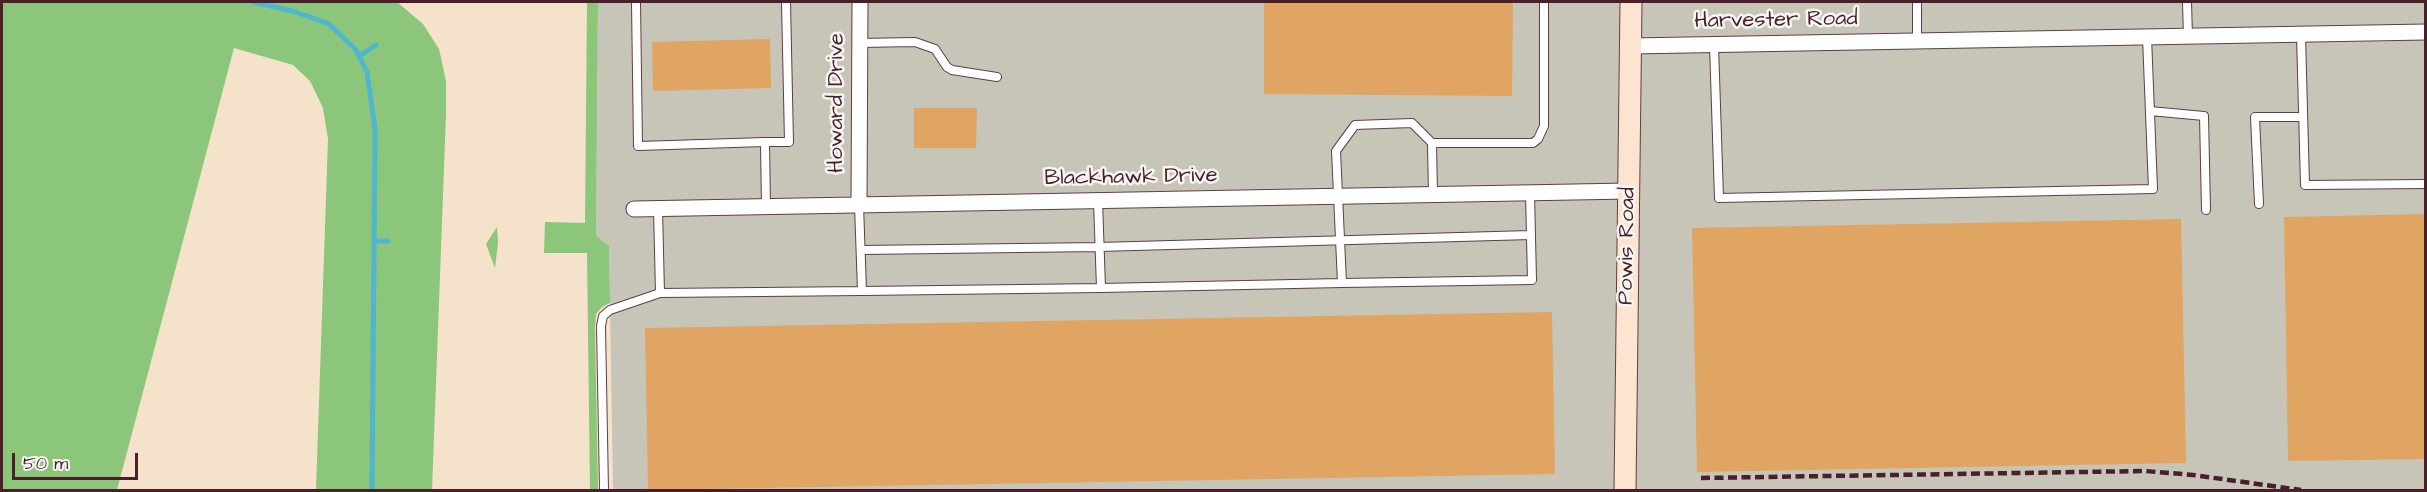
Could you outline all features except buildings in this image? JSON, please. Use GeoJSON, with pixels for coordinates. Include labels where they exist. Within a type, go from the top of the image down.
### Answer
{"type":"FeatureCollection","features":[{"type":"Feature","properties":{"kind":"street","name":"Howard Drive"},"geometry":{"type":"LineString","coordinates":[[859,205],[860,2]]}},
{"type":"Feature","properties":{"kind":"street","name":"Powis Road"},"geometry":{"type":"LineString","coordinates":[[1625,490],[1631,2]]}},
{"type":"Feature","properties":{"kind":"street","name":"Harvester Road"},"geometry":{"type":"LineString","coordinates":[[1631,46],[2426,32]]}},
{"type":"Feature","properties":{"kind":"street","name":"Blackhawk Drive"},"geometry":{"type":"LineString","coordinates":[[633,209],[1629,191]]}},
{"type":"Feature","properties":{"kind":"lane"},"geometry":{"type":"LineString","coordinates":[[636,2],[638,146],[789,142],[786,2]]}},
{"type":"Feature","properties":{"kind":"lane"},"geometry":{"type":"LineString","coordinates":[[1432,144],[1533,143],[1539,139],[1544,126],[1544,2]]}},
{"type":"Feature","properties":{"kind":"lane"},"geometry":{"type":"LineString","coordinates":[[1917,2],[1917,41]]}},
{"type":"Feature","properties":{"kind":"lane"},"geometry":{"type":"LineString","coordinates":[[2187,2],[2188,37]]}},
{"type":"Feature","properties":{"kind":"lane"},"geometry":{"type":"LineString","coordinates":[[2301,35],[2305,185],[2426,184]]}},
{"type":"Feature","properties":{"kind":"lane"},"geometry":{"type":"LineString","coordinates":[[1714,45],[1719,198],[2153,189],[2146,37]]}},
{"type":"Feature","properties":{"kind":"lane"},"geometry":{"type":"LineString","coordinates":[[860,43],[915,42],[935,49],[947,67],[952,70],[997,77]]}},
{"type":"Feature","properties":{"kind":"lane"},"geometry":{"type":"LineString","coordinates":[[2150,111],[2204,116],[2206,210]]}},
{"type":"Feature","properties":{"kind":"lane"},"geometry":{"type":"LineString","coordinates":[[2259,204],[2255,117],[2303,117]]}},
{"type":"Feature","properties":{"kind":"lane"},"geometry":{"type":"LineString","coordinates":[[1342,283],[1335,150],[1355,125],[1412,123],[1432,144],[1433,195]]}},
{"type":"Feature","properties":{"kind":"lane"},"geometry":{"type":"LineString","coordinates":[[765,142],[766,207]]}},
{"type":"Feature","properties":{"kind":"lane"},"geometry":{"type":"LineString","coordinates":[[604,490],[601,326],[603,316],[610,310],[660,293],[1532,280],[1530,194]]}},
{"type":"Feature","properties":{"kind":"lane"},"geometry":{"type":"LineString","coordinates":[[1098,201],[1101,288]]}},
{"type":"Feature","properties":{"kind":"lane"},"geometry":{"type":"LineString","coordinates":[[859,205],[862,291]]}},
{"type":"Feature","properties":{"kind":"lane"},"geometry":{"type":"LineString","coordinates":[[658,209],[660,293]]}},
{"type":"Feature","properties":{"kind":"lane"},"geometry":{"type":"LineString","coordinates":[[861,250],[1099,247],[1531,235]]}},
{"type":"Feature","properties":{"kind":"shaded area"},"geometry":{"type":"Polygon","coordinates":[[[598,2],[2425,2],[2425,490],[613,490],[609,246],[596,235],[598,2]]]}},
{"type":"Feature","properties":{"kind":"green space"},"geometry":{"type":"Polygon","coordinates":[[[2,2],[397,2],[423,24],[439,49],[446,81],[432,490],[316,490],[328,139],[323,108],[310,81],[293,65],[234,48],[117,490],[2,490],[2,2]]]}},
{"type":"Feature","properties":{"kind":"green space"},"geometry":{"type":"Polygon","coordinates":[[[587,2],[598,2],[596,235],[609,246],[610,303],[596,314],[595,328],[598,490],[590,490],[587,253],[544,253],[545,222],[585,223],[587,2]]]}},
{"type":"Feature","properties":{"kind":"green space"},"geometry":{"type":"Polygon","coordinates":[[[497,227],[498,243],[495,268],[486,244],[497,227]]]}},
{"type":"Feature","properties":{"kind":"waterway"},"geometry":{"type":"LineString","coordinates":[[254,2],[296,12],[329,24],[356,50],[367,72],[375,129],[372,490]]}},
{"type":"Feature","properties":{"kind":"waterway"},"geometry":{"type":"LineString","coordinates":[[359,56],[376,45]]}},
{"type":"Feature","properties":{"kind":"waterway"},"geometry":{"type":"LineString","coordinates":[[374,241],[388,241]]}},
{"type":"Feature","properties":{"kind":"railway"},"geometry":{"type":"LineString","coordinates":[[1701,478],[2145,471],[2193,475],[2301,490]]}}]}
